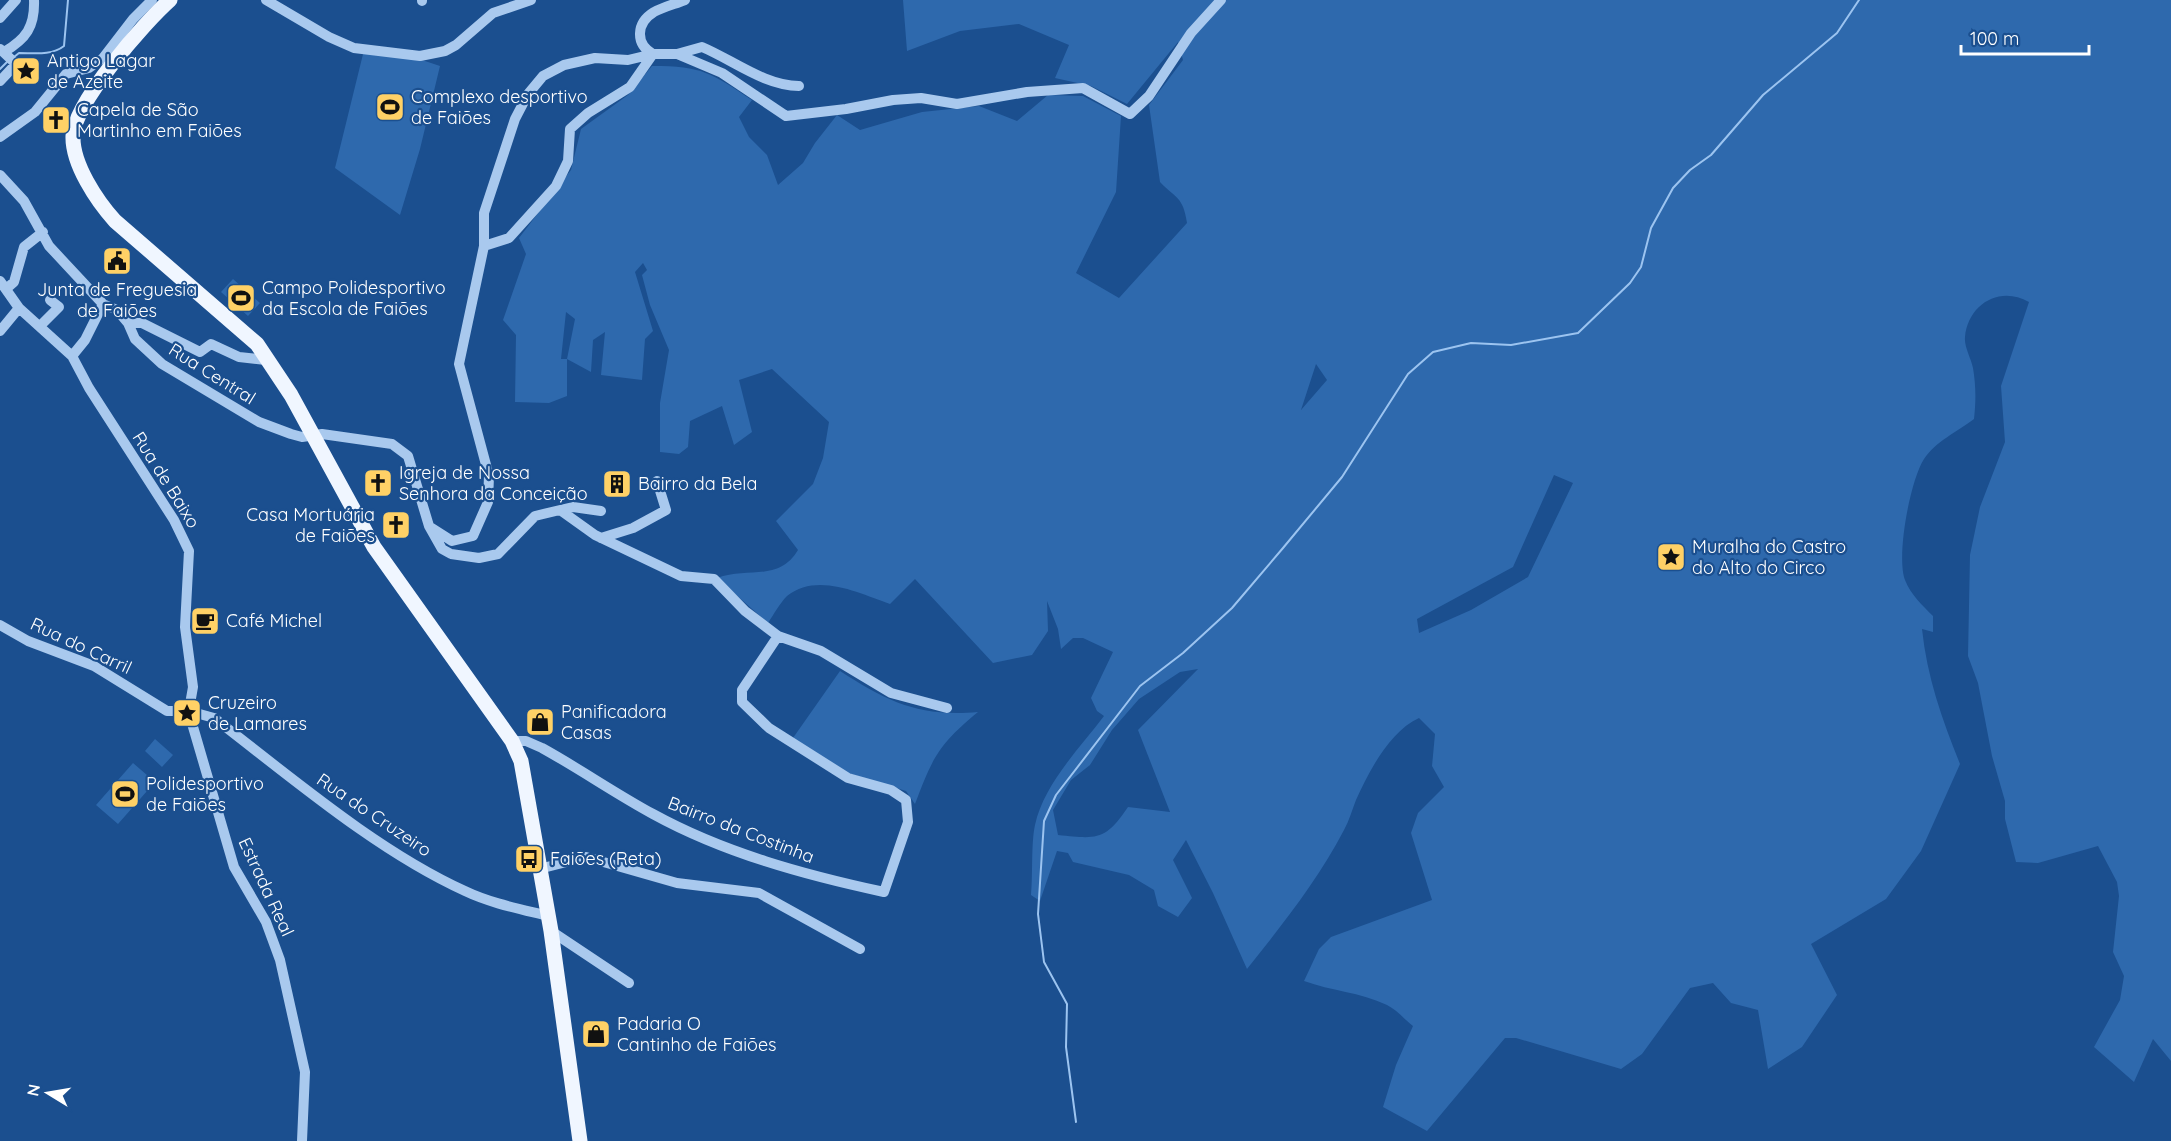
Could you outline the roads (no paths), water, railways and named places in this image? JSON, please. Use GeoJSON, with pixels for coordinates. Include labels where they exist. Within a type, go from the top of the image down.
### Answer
{"type":"FeatureCollection","features":[{"type":"Feature","properties":{"kind":"main road"},"geometry":{"type":"LineString","coordinates":[[170,0],[141,29],[81,110],[74,128],[74,148],[98,202],[132,236],[257,344],[291,395],[374,547],[512,741],[521,761],[549,923],[580,1141]]}},
{"type":"Feature","properties":{"kind":"street"},"geometry":{"type":"LineString","coordinates":[[0,18],[15,0]]}},
{"type":"Feature","properties":{"kind":"street"},"geometry":{"type":"LineString","coordinates":[[0,81],[16,64],[2,50],[21,42],[28,33],[34,0]]}},
{"type":"Feature","properties":{"kind":"street"},"geometry":{"type":"LineString","coordinates":[[0,137],[35,112],[66,74],[89,68],[103,58],[133,19],[152,0]]}},
{"type":"Feature","properties":{"kind":"street"},"geometry":{"type":"LineString","coordinates":[[266,0],[329,38],[354,48],[420,56],[445,51],[456,45],[493,13],[531,0]]}},
{"type":"Feature","properties":{"kind":"street"},"geometry":{"type":"LineString","coordinates":[[653,54],[644,49],[639,37],[642,25],[653,13],[685,0]]}},
{"type":"Feature","properties":{"kind":"street"},"geometry":{"type":"LineString","coordinates":[[677,54],[722,73],[786,116],[846,109],[893,100],[921,98],[957,104],[1027,92],[1083,88],[1130,114],[1149,96],[1191,33],[1221,0]]}},
{"type":"Feature","properties":{"kind":"street"},"geometry":{"type":"LineString","coordinates":[[429,526],[452,541],[473,537],[488,502],[489,476],[459,364],[484,246],[484,213],[515,119],[528,94],[543,76],[564,65],[595,58],[628,60],[653,54],[677,54],[702,47],[755,73],[788,86],[799,86]]}},
{"type":"Feature","properties":{"kind":"street"},"geometry":{"type":"LineString","coordinates":[[484,246],[509,238],[556,186],[568,160],[570,129],[588,113],[630,87],[653,54]]}},
{"type":"Feature","properties":{"kind":"street","name":"Rua Central"},"geometry":{"type":"LineString","coordinates":[[0,175],[24,201],[50,246],[104,304],[117,310],[128,323],[135,339],[162,364],[259,422],[302,437],[322,434],[393,444],[400,448],[408,456],[429,526],[441,549],[461,557],[479,558],[498,554],[536,516],[573,507],[601,511]]}},
{"type":"Feature","properties":{"kind":"street"},"geometry":{"type":"LineString","coordinates":[[3,285],[14,282],[24,247],[43,232]]}},
{"type":"Feature","properties":{"kind":"street","name":"Rua de Baixo"},"geometry":{"type":"LineString","coordinates":[[3,285],[19,308],[72,356],[95,397],[174,519],[189,551],[185,627],[193,687],[192,712]]}},
{"type":"Feature","properties":{"kind":"street"},"geometry":{"type":"LineString","coordinates":[[40,326],[59,307],[50,300]]}},
{"type":"Feature","properties":{"kind":"street"},"geometry":{"type":"LineString","coordinates":[[72,356],[94,324],[104,304]]}},
{"type":"Feature","properties":{"kind":"street"},"geometry":{"type":"LineString","coordinates":[[0,331],[19,308]]}},
{"type":"Feature","properties":{"kind":"street"},"geometry":{"type":"LineString","coordinates":[[128,323],[142,323],[200,352],[211,344],[239,357],[266,360]]}},
{"type":"Feature","properties":{"kind":"street"},"geometry":{"type":"LineString","coordinates":[[601,538],[633,528],[666,510],[657,481]]}},
{"type":"Feature","properties":{"kind":"street"},"geometry":{"type":"LineString","coordinates":[[560,510],[601,538],[681,576],[714,579],[745,611],[778,636],[821,651],[891,693],[947,708]]}},
{"type":"Feature","properties":{"kind":"street","name":"Rua do Carril"},"geometry":{"type":"LineString","coordinates":[[0,625],[28,641],[94,666],[167,711],[181,711],[185,719],[192,712]]}},
{"type":"Feature","properties":{"kind":"street","name":"Bairro da Costinha"},"geometry":{"type":"LineString","coordinates":[[512,741],[526,741],[542,748],[654,815],[708,840],[778,866],[884,892],[908,822],[906,800],[891,790],[848,778],[769,728],[742,702],[742,690],[778,636]]}},
{"type":"Feature","properties":{"kind":"street","name":"Rua do Cruzeiro"},"geometry":{"type":"LineString","coordinates":[[192,712],[214,718],[334,810],[424,869],[466,892],[549,923],[629,983]]}},
{"type":"Feature","properties":{"kind":"street","name":"Estrada Real"},"geometry":{"type":"LineString","coordinates":[[192,712],[234,867],[266,922],[280,960],[305,1072],[302,1141]]}},
{"type":"Feature","properties":{"kind":"street"},"geometry":{"type":"LineString","coordinates":[[539,869],[586,857],[677,883],[759,893],[860,949]]}},
{"type":"Feature","properties":{"kind":"waterway"},"geometry":{"type":"LineString","coordinates":[[14,57],[19,53],[48,53],[64,46],[68,0]]}},
{"type":"Feature","properties":{"kind":"waterway"},"geometry":{"type":"LineString","coordinates":[[1076,1122],[1066,1047],[1067,1004],[1044,962],[1038,914],[1044,821],[1056,795],[1140,686],[1183,653],[1232,608],[1283,548],[1342,477],[1408,374],[1433,352],[1471,343],[1511,345],[1578,333],[1630,283],[1641,267],[1651,228],[1673,188],[1690,170],[1711,155],[1763,95],[1837,33],[1859,0]]}},
{"type":"Feature","properties":{"kind":"waterway"},"geometry":{"type":"LineString","coordinates":[[0,69],[7,62]]}},
{"type":"Feature","properties":{"kind":"place","name":"Antigo Lagar de Azeite"},"geometry":{"type":"Point","coordinates":[26,71]}},
{"type":"Feature","properties":{"kind":"place","name":"Complexo desportivo de Faiões"},"geometry":{"type":"Point","coordinates":[390,107]}},
{"type":"Feature","properties":{"kind":"place","name":"Capela de São Martinho em Faiões"},"geometry":{"type":"Point","coordinates":[56,120]}},
{"type":"Feature","properties":{"kind":"place","name":"Junta de Freguesia de Faiões"},"geometry":{"type":"Point","coordinates":[117,261]}},
{"type":"Feature","properties":{"kind":"place","name":"Campo Polidesportivo da Escola de Faiões"},"geometry":{"type":"Point","coordinates":[241,298]}},
{"type":"Feature","properties":{"kind":"place","name":"Igreja de Nossa Senhora da Conceição"},"geometry":{"type":"Point","coordinates":[378,483]}},
{"type":"Feature","properties":{"kind":"place","name":"Bairro da Bela"},"geometry":{"type":"Point","coordinates":[617,484]}},
{"type":"Feature","properties":{"kind":"place","name":"Casa Mortuária de Faiões"},"geometry":{"type":"Point","coordinates":[396,525]}},
{"type":"Feature","properties":{"kind":"place","name":"Muralha do Castro do Alto do Circo"},"geometry":{"type":"Point","coordinates":[1671,557]}},
{"type":"Feature","properties":{"kind":"place","name":"Café Michel"},"geometry":{"type":"Point","coordinates":[205,621]}},
{"type":"Feature","properties":{"kind":"place","name":"Cruzeiro de Lamares"},"geometry":{"type":"Point","coordinates":[187,713]}},
{"type":"Feature","properties":{"kind":"place","name":"Panificadora Casas"},"geometry":{"type":"Point","coordinates":[540,722]}},
{"type":"Feature","properties":{"kind":"place","name":"Polidesportivo de Faiões"},"geometry":{"type":"Point","coordinates":[125,794]}},
{"type":"Feature","properties":{"kind":"place","name":"Faiões (Reta)"},"geometry":{"type":"Point","coordinates":[529,859]}},
{"type":"Feature","properties":{"kind":"place","name":"Padaria O Cantinho de Faiões"},"geometry":{"type":"Point","coordinates":[596,1034]}}]}
